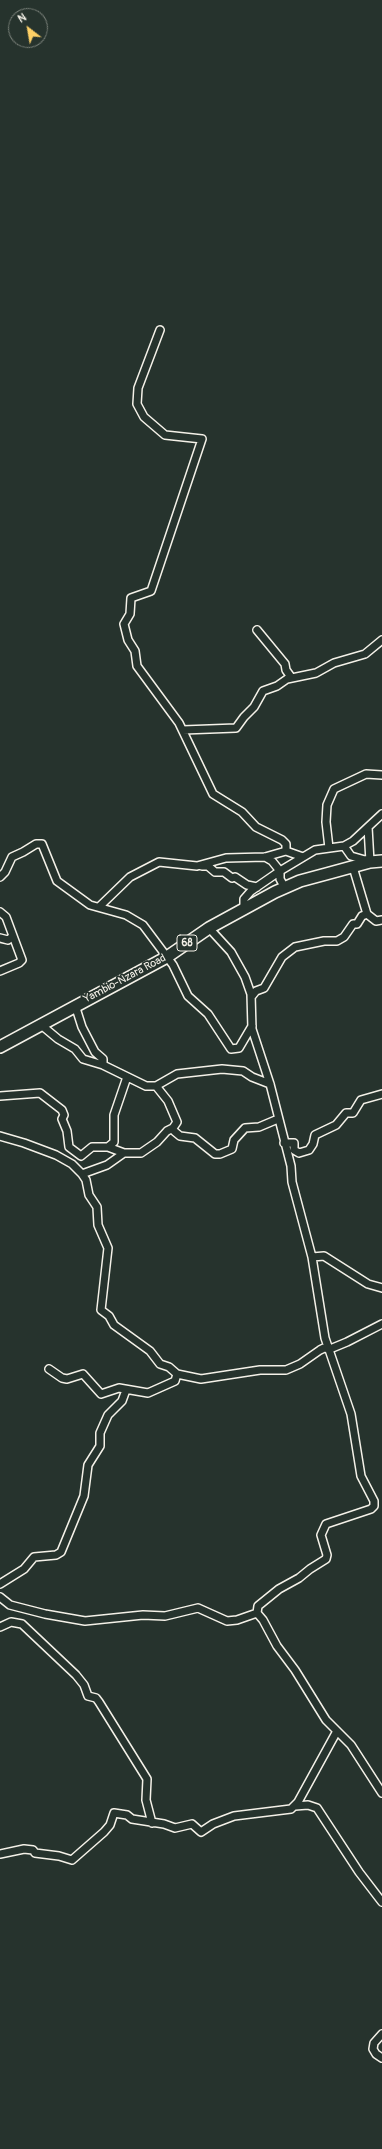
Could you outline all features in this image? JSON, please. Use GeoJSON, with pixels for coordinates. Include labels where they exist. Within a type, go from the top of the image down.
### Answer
{"type":"FeatureCollection","features":[{"type":"Feature","properties":{"kind":"main road","name":"Yambio-Nzara Road"},"geometry":{"type":"LineString","coordinates":[[0,1047],[75,1005],[167,957],[208,928],[285,888],[370,861],[382,861]]}},
{"type":"Feature","properties":{"kind":"street"},"geometry":{"type":"LineString","coordinates":[[160,330],[138,388],[137,404],[144,417],[165,435],[202,439],[151,591],[131,598],[130,614],[124,624],[128,640],[135,651],[137,666],[151,683],[183,730],[214,794],[218,798],[242,812],[256,827],[282,840],[286,844],[286,851]]}},
{"type":"Feature","properties":{"kind":"street"},"geometry":{"type":"LineString","coordinates":[[257,630],[285,664],[286,670],[291,677]]}},
{"type":"Feature","properties":{"kind":"street"},"geometry":{"type":"LineString","coordinates":[[183,730],[220,730],[236,728],[254,707],[263,691],[291,677],[321,671],[334,663],[365,654],[382,640]]}},
{"type":"Feature","properties":{"kind":"street"},"geometry":{"type":"LineString","coordinates":[[329,848],[326,805],[334,789],[366,774],[382,774]]}},
{"type":"Feature","properties":{"kind":"street"},"geometry":{"type":"LineString","coordinates":[[244,909],[244,899],[280,871],[315,850],[344,846],[354,841],[382,814]]}},
{"type":"Feature","properties":{"kind":"street"},"geometry":{"type":"LineString","coordinates":[[344,846],[351,856],[370,861],[368,827]]}},
{"type":"Feature","properties":{"kind":"street"},"geometry":{"type":"LineString","coordinates":[[0,877],[5,872],[12,857],[36,844],[42,844],[57,881],[90,905],[126,915],[143,925],[167,957],[188,996],[208,1014],[231,1049],[239,1048],[252,1026]]}},
{"type":"Feature","properties":{"kind":"street"},"geometry":{"type":"LineString","coordinates":[[196,866],[226,858],[265,857],[286,851],[303,857]]}},
{"type":"Feature","properties":{"kind":"street"},"geometry":{"type":"LineString","coordinates":[[265,857],[272,860],[280,871],[280,879],[285,888]]}},
{"type":"Feature","properties":{"kind":"street"},"geometry":{"type":"LineString","coordinates":[[99,907],[130,877],[159,862],[208,866],[215,872],[224,872],[232,878],[240,879],[247,885],[258,887],[269,896]]}},
{"type":"Feature","properties":{"kind":"street"},"geometry":{"type":"LineString","coordinates":[[353,867],[367,914],[376,921],[382,920]]}},
{"type":"Feature","properties":{"kind":"street"},"geometry":{"type":"LineString","coordinates":[[0,912],[6,917],[12,937],[22,960],[20,963],[0,971]]}},
{"type":"Feature","properties":{"kind":"street"},"geometry":{"type":"LineString","coordinates":[[252,996],[256,991],[264,988],[282,957],[295,946],[324,941],[338,941],[344,937],[352,924],[357,924],[362,916],[367,914]]}},
{"type":"Feature","properties":{"kind":"street"},"geometry":{"type":"LineString","coordinates":[[208,928],[231,952],[245,977],[252,996],[252,1026],[270,1084],[291,1166],[292,1182],[312,1257],[327,1348],[335,1364],[336,1375],[351,1414],[360,1473],[373,1497],[374,1506],[371,1509],[326,1524],[321,1535],[327,1555],[326,1559],[299,1578],[279,1589],[258,1606],[257,1613],[263,1620],[277,1646],[295,1670],[326,1720],[351,1746],[382,1793]]}},
{"type":"Feature","properties":{"kind":"street"},"geometry":{"type":"LineString","coordinates":[[0,938],[8,940],[12,937]]}},
{"type":"Feature","properties":{"kind":"street"},"geometry":{"type":"LineString","coordinates":[[75,1005],[82,1027],[95,1052],[103,1059],[103,1065]]}},
{"type":"Feature","properties":{"kind":"street"},"geometry":{"type":"LineString","coordinates":[[40,1024],[58,1040],[75,1049],[83,1059],[103,1065],[146,1086],[156,1086],[177,1074],[222,1069],[243,1071],[252,1077],[270,1084]]}},
{"type":"Feature","properties":{"kind":"street"},"geometry":{"type":"LineString","coordinates":[[108,1146],[114,1142],[114,1114],[127,1077]]}},
{"type":"Feature","properties":{"kind":"street"},"geometry":{"type":"LineString","coordinates":[[0,1096],[40,1093],[62,1110],[64,1115],[62,1119],[67,1131],[69,1147],[75,1150],[80,1156],[92,1147],[108,1146],[124,1153],[141,1153],[157,1142],[167,1131],[173,1128],[176,1122],[168,1101],[156,1086]]}},
{"type":"Feature","properties":{"kind":"street"},"geometry":{"type":"LineString","coordinates":[[284,1143],[294,1143],[294,1150],[299,1153],[309,1150],[313,1144],[315,1135],[336,1126],[346,1113],[353,1113],[361,1100],[382,1094]]}},
{"type":"Feature","properties":{"kind":"street"},"geometry":{"type":"LineString","coordinates":[[173,1128],[180,1136],[195,1138],[215,1154],[220,1154],[232,1149],[234,1140],[245,1128],[259,1127],[278,1119]]}},
{"type":"Feature","properties":{"kind":"street"},"geometry":{"type":"LineString","coordinates":[[0,1136],[56,1155],[72,1164],[82,1174],[86,1180],[89,1194],[97,1207],[98,1225],[106,1240],[108,1248],[101,1310],[109,1316],[114,1325],[150,1351],[160,1364],[169,1366],[177,1374],[201,1378],[260,1370],[286,1370],[300,1364],[320,1350],[327,1348],[330,1349],[347,1342],[382,1324]]}},
{"type":"Feature","properties":{"kind":"street"},"geometry":{"type":"LineString","coordinates":[[82,1174],[107,1165],[124,1153]]}},
{"type":"Feature","properties":{"kind":"street"},"geometry":{"type":"LineString","coordinates":[[312,1257],[324,1256],[368,1284],[382,1288]]}},
{"type":"Feature","properties":{"kind":"street"},"geometry":{"type":"LineString","coordinates":[[49,1369],[62,1378],[67,1379],[82,1374],[101,1394],[119,1388],[148,1393],[175,1381],[177,1374]]}},
{"type":"Feature","properties":{"kind":"street"},"geometry":{"type":"LineString","coordinates":[[0,1584],[24,1569],[34,1557],[56,1555],[61,1552],[84,1496],[88,1465],[100,1446],[100,1433],[108,1415],[122,1401],[126,1390]]}},
{"type":"Feature","properties":{"kind":"street"},"geometry":{"type":"LineString","coordinates":[[0,1597],[10,1605],[45,1614],[85,1621],[144,1615],[165,1616],[198,1608],[227,1621],[238,1620],[257,1613]]}},
{"type":"Feature","properties":{"kind":"street"},"geometry":{"type":"LineString","coordinates":[[0,1627],[12,1622],[22,1624],[76,1675],[84,1685],[88,1696],[96,1698],[147,1779],[146,1800],[152,1823]]}},
{"type":"Feature","properties":{"kind":"street"},"geometry":{"type":"LineString","coordinates":[[295,1806],[337,1731]]}},
{"type":"Feature","properties":{"kind":"street"},"geometry":{"type":"LineString","coordinates":[[0,1854],[28,1850],[72,1860],[104,1832],[110,1825],[114,1814],[127,1815],[132,1819],[164,1824],[175,1828],[192,1824],[201,1832],[213,1824],[234,1816],[287,1810],[295,1806],[308,1805],[317,1808],[359,1872],[382,1902]]}},
{"type":"Feature","properties":{"kind":"street"},"geometry":{"type":"LineString","coordinates":[[382,2034],[374,2043],[373,2049],[376,2054],[382,2058]]}}]}
